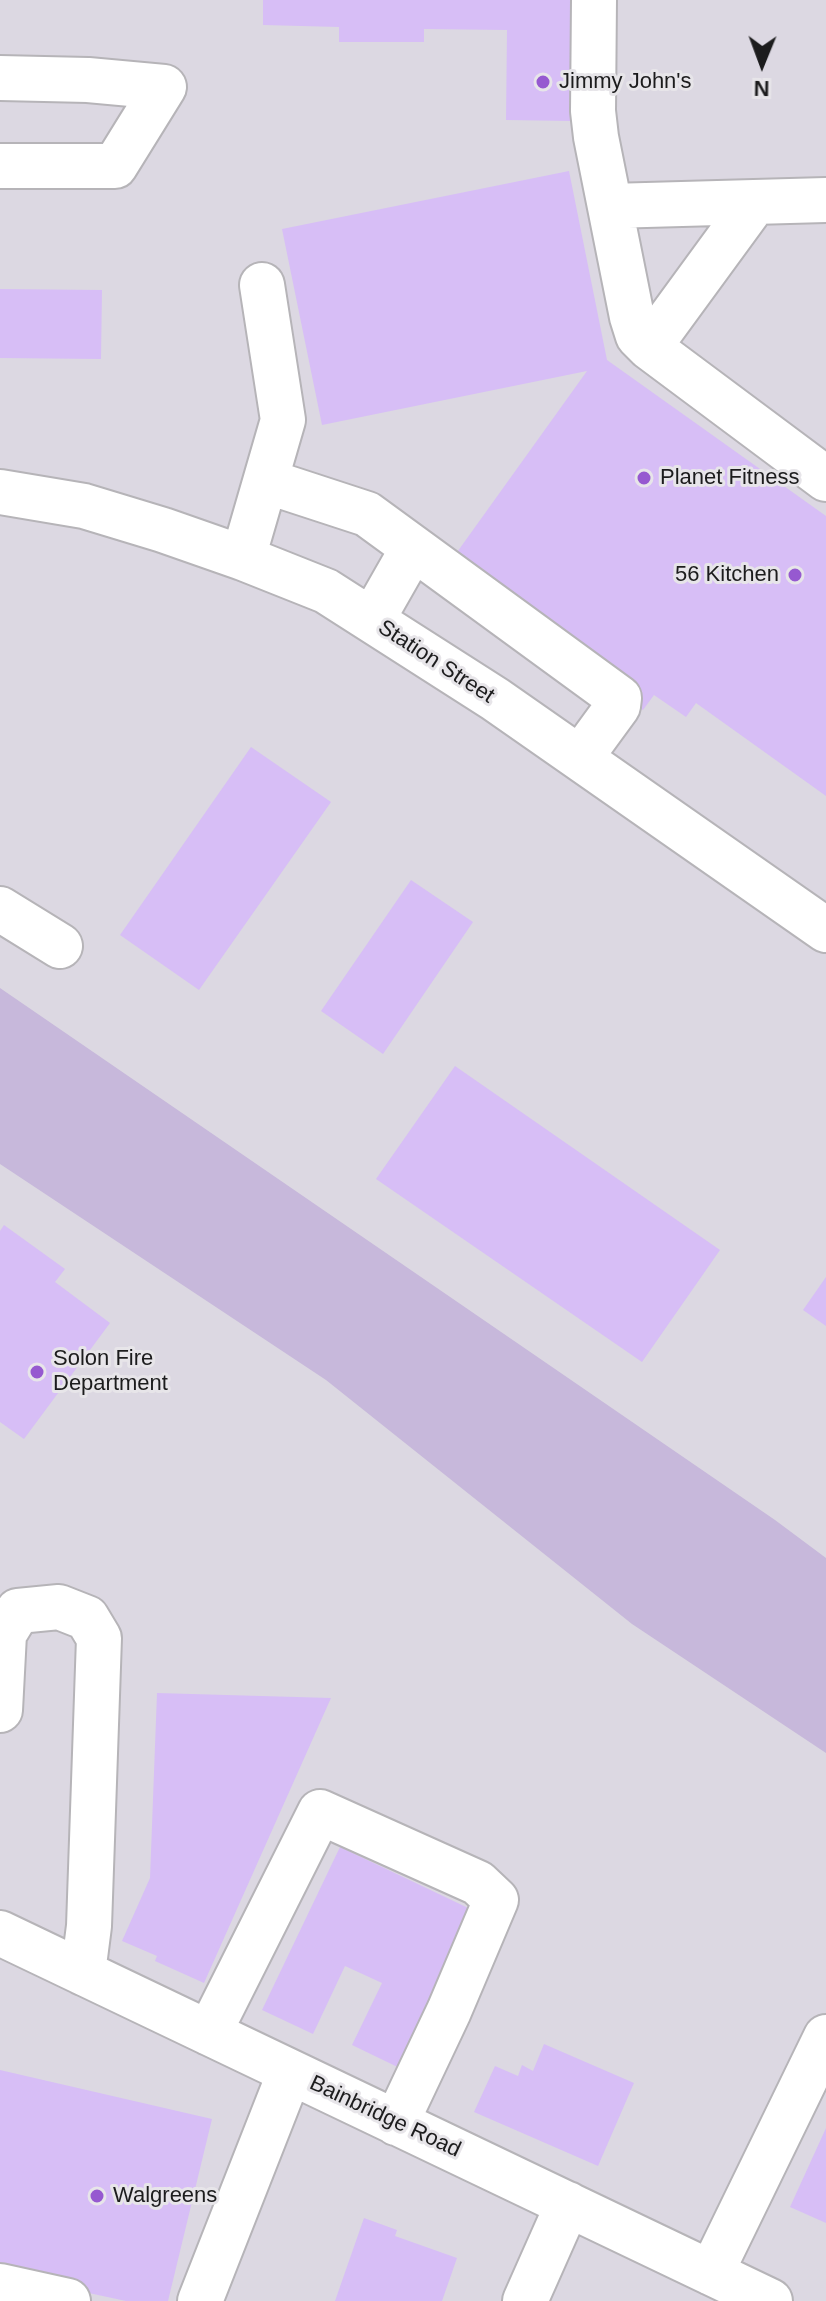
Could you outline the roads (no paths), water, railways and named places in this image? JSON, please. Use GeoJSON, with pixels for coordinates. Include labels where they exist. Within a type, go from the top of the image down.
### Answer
{"type":"FeatureCollection","features":[{"type":"Feature","properties":{"kind":"street"},"geometry":{"type":"LineString","coordinates":[[594,0],[593,111],[638,336],[826,479]]}},
{"type":"Feature","properties":{"kind":"street"},"geometry":{"type":"LineString","coordinates":[[0,78],[88,80],[164,87],[115,166],[0,166]]}},
{"type":"Feature","properties":{"kind":"street"},"geometry":{"type":"LineString","coordinates":[[610,206],[826,200]]}},
{"type":"Feature","properties":{"kind":"street"},"geometry":{"type":"LineString","coordinates":[[649,347],[755,202]]}},
{"type":"Feature","properties":{"kind":"street"},"geometry":{"type":"LineString","coordinates":[[243,558],[283,420],[262,285]]}},
{"type":"Feature","properties":{"kind":"street"},"geometry":{"type":"LineString","coordinates":[[266,481],[367,514],[619,698],[618,706],[580,758]]}},
{"type":"Feature","properties":{"kind":"street","name":"Station Street"},"geometry":{"type":"LineString","coordinates":[[0,492],[84,506],[243,558],[326,591],[495,699],[826,930]]}},
{"type":"Feature","properties":{"kind":"street"},"geometry":{"type":"LineString","coordinates":[[372,620],[413,548]]}},
{"type":"Feature","properties":{"kind":"street"},"geometry":{"type":"LineString","coordinates":[[0,909],[60,946]]}},
{"type":"Feature","properties":{"kind":"street"},"geometry":{"type":"LineString","coordinates":[[0,1710],[4,1634],[18,1611],[59,1607],[87,1618],[99,1638],[89,1926],[83,1973]]}},
{"type":"Feature","properties":{"kind":"street"},"geometry":{"type":"LineString","coordinates":[[209,2033],[320,1812],[464,1876],[478,1883],[496,1900],[449,2011],[396,2123]]}},
{"type":"Feature","properties":{"kind":"street","name":"Bainbridge Road"},"geometry":{"type":"LineString","coordinates":[[0,1933],[770,2301]]}},
{"type":"Feature","properties":{"kind":"street"},"geometry":{"type":"LineString","coordinates":[[711,2273],[826,2037]]}},
{"type":"Feature","properties":{"kind":"street"},"geometry":{"type":"LineString","coordinates":[[200,2301],[290,2072]]}},
{"type":"Feature","properties":{"kind":"street"},"geometry":{"type":"LineString","coordinates":[[525,2301],[568,2204]]}},
{"type":"Feature","properties":{"kind":"street"},"geometry":{"type":"LineString","coordinates":[[0,2286],[68,2301]]}},
{"type":"Feature","properties":{"kind":"place","name":"Jimmy John's"},"geometry":{"type":"Point","coordinates":[543,82]}},
{"type":"Feature","properties":{"kind":"place","name":"Planet Fitness"},"geometry":{"type":"Point","coordinates":[644,478]}},
{"type":"Feature","properties":{"kind":"place","name":"56 Kitchen"},"geometry":{"type":"Point","coordinates":[795,575]}},
{"type":"Feature","properties":{"kind":"place","name":"Solon Fire Department"},"geometry":{"type":"Point","coordinates":[37,1372]}},
{"type":"Feature","properties":{"kind":"place","name":"Walgreens"},"geometry":{"type":"Point","coordinates":[97,2196]}}]}
